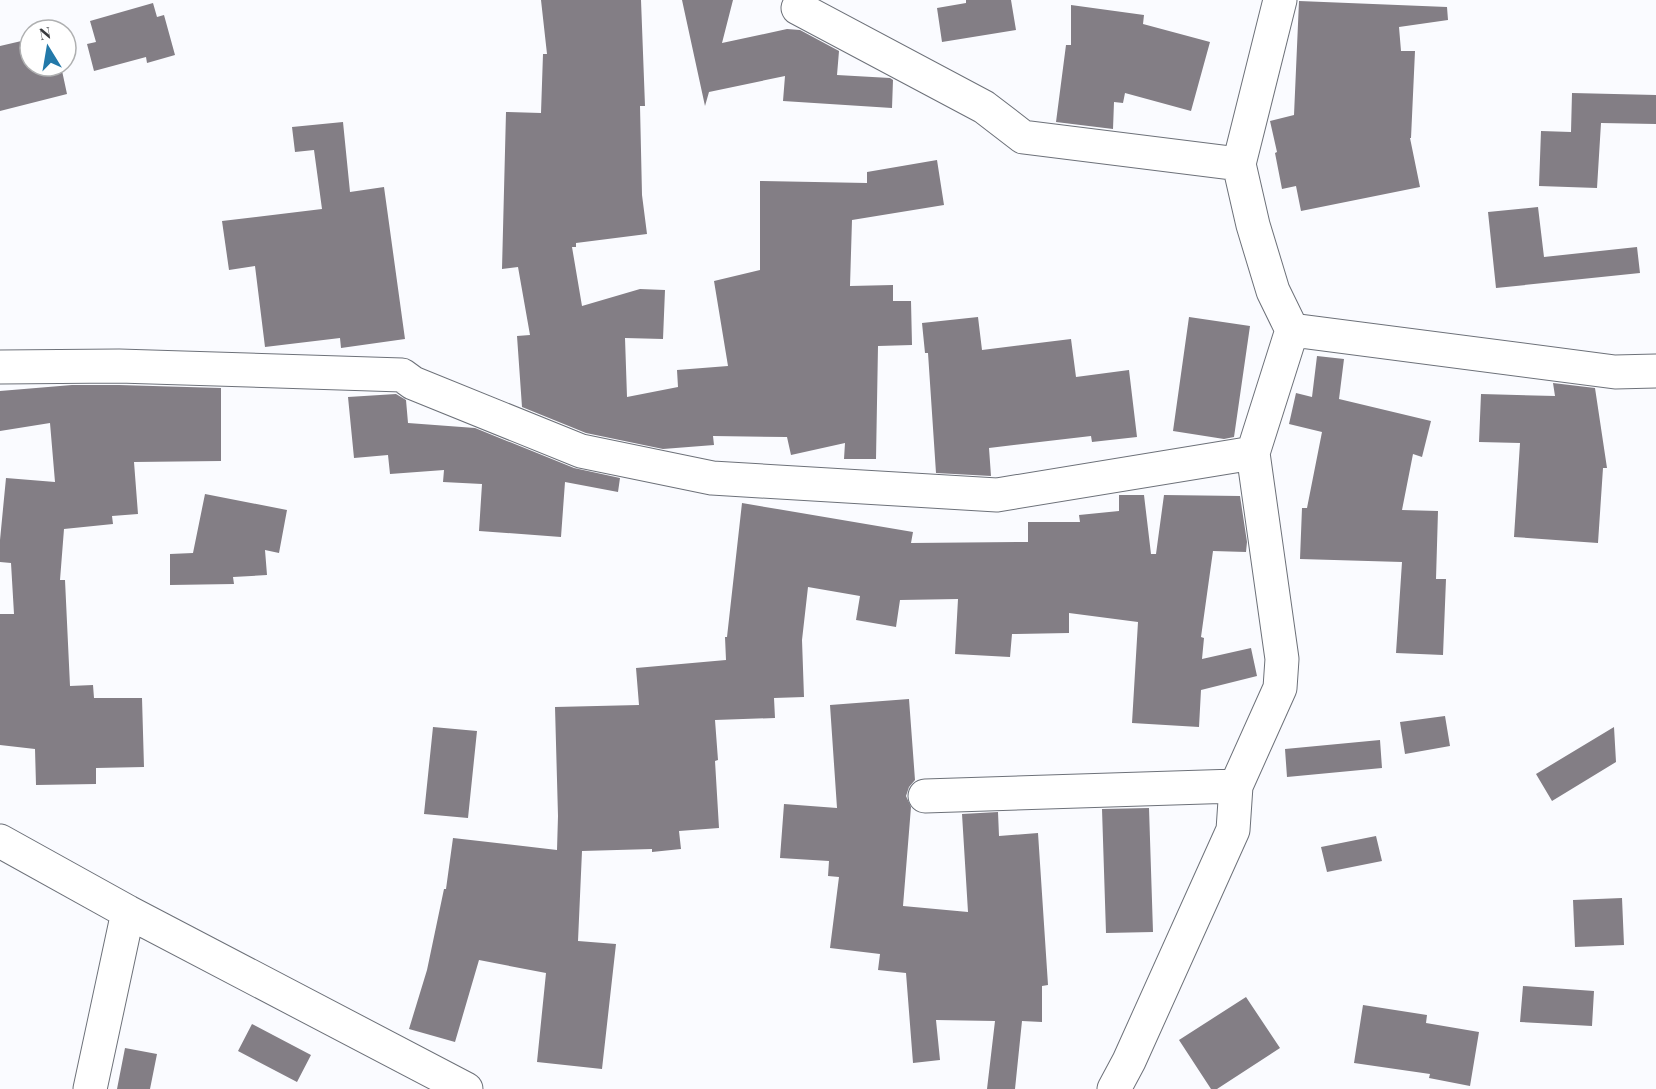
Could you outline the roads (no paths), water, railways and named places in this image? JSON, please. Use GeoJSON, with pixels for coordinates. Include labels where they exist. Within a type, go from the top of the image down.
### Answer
{"type":"FeatureCollection","features":[{"type":"Feature","properties":{"kind":"street"},"geometry":{"type":"LineString","coordinates":[[1114,1089],[1129,1061],[1233,830],[1236,786],[1280,688],[1282,659],[1253,453],[1292,330],[1273,291],[1253,225],[1239,164],[1280,0]]}},
{"type":"Feature","properties":{"kind":"street"},"geometry":{"type":"LineString","coordinates":[[798,8],[984,107],[1023,137],[1239,164]]}},
{"type":"Feature","properties":{"kind":"street"},"geometry":{"type":"LineString","coordinates":[[1292,330],[1615,372],[1656,371]]}},
{"type":"Feature","properties":{"kind":"street"},"geometry":{"type":"LineString","coordinates":[[0,368],[119,366],[402,375],[413,383],[581,451],[712,478],[997,495],[1253,453]]}},
{"type":"Feature","properties":{"kind":"street"},"geometry":{"type":"LineString","coordinates":[[925,796],[1236,786]]}},
{"type":"Feature","properties":{"kind":"street"},"geometry":{"type":"LineString","coordinates":[[0,841],[128,912],[466,1089]]}},
{"type":"Feature","properties":{"kind":"street"},"geometry":{"type":"LineString","coordinates":[[90,1089],[128,912]]}}]}
